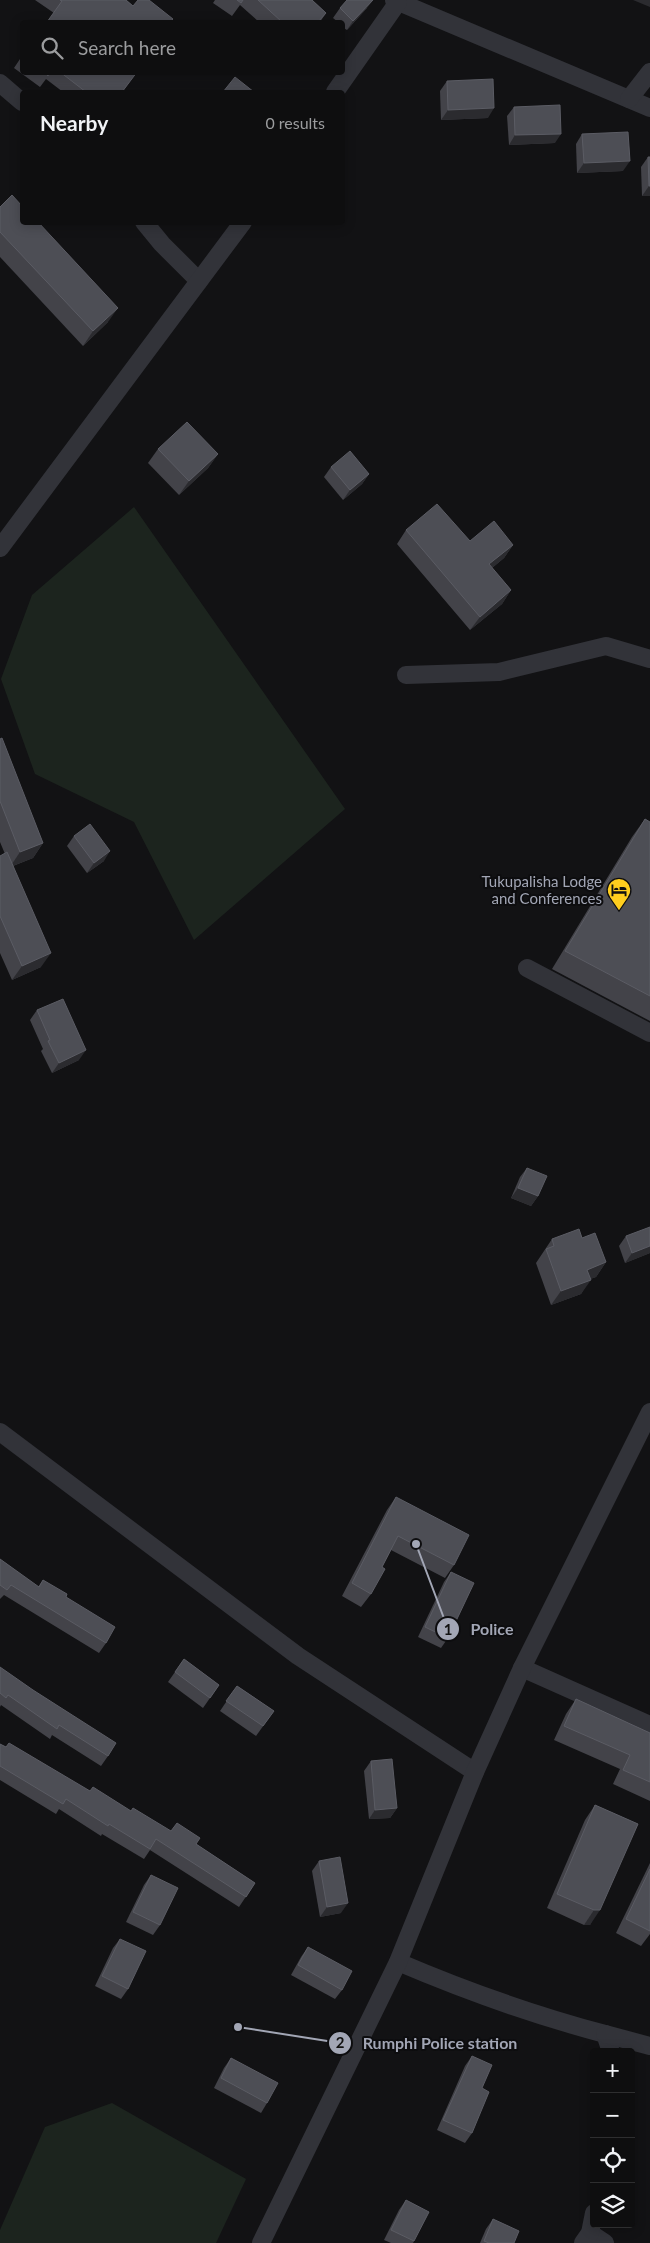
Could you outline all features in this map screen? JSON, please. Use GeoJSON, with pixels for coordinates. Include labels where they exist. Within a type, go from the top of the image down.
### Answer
{"type":"FeatureCollection","features":[{"type":"Feature","properties":{"kind":"street"},"geometry":{"type":"LineString","coordinates":[[336,90],[396,1],[650,108]]}},
{"type":"Feature","properties":{"kind":"street"},"geometry":{"type":"LineString","coordinates":[[629,99],[650,72]]}},
{"type":"Feature","properties":{"kind":"street"},"geometry":{"type":"LineString","coordinates":[[0,83],[20,100]]}},
{"type":"Feature","properties":{"kind":"street"},"geometry":{"type":"LineString","coordinates":[[146,225],[162,244],[199,281]]}},
{"type":"Feature","properties":{"kind":"street"},"geometry":{"type":"LineString","coordinates":[[0,548],[241,225]]}},
{"type":"Feature","properties":{"kind":"street"},"geometry":{"type":"LineString","coordinates":[[406,674],[499,672],[606,646],[650,659]]}},
{"type":"Feature","properties":{"kind":"street"},"geometry":{"type":"LineString","coordinates":[[527,968],[650,1033]]}},
{"type":"Feature","properties":{"kind":"street"},"geometry":{"type":"LineString","coordinates":[[261,2243],[398,1962],[476,1772],[522,1668],[643,1443],[650,1412]]}},
{"type":"Feature","properties":{"kind":"street"},"geometry":{"type":"LineString","coordinates":[[0,1432],[298,1656],[476,1772]]}},
{"type":"Feature","properties":{"kind":"street"},"geometry":{"type":"LineString","coordinates":[[522,1668],[650,1725]]}},
{"type":"Feature","properties":{"kind":"street"},"geometry":{"type":"LineString","coordinates":[[398,1962],[462,1990],[543,2018],[650,2046]]}},
{"type":"Feature","properties":{"kind":"street"},"geometry":{"type":"LineString","coordinates":[[605,2034],[609,2048]]}},
{"type":"Feature","properties":{"kind":"street"},"geometry":{"type":"LineString","coordinates":[[587,2238],[605,2243]]}},
{"type":"Feature","properties":{"kind":"shaded area"},"geometry":{"type":"Polygon","coordinates":[[[134,507],[345,809],[194,940],[134,822],[35,774],[1,679],[32,595],[134,507]]]}},
{"type":"Feature","properties":{"kind":"shaded area"},"geometry":{"type":"Polygon","coordinates":[[[112,2103],[246,2179],[216,2243],[0,2243],[0,2230],[45,2127],[112,2103]]]}},
{"type":"Feature","properties":{"kind":"building"},"geometry":{"type":"Polygon","coordinates":[[[60,0],[126,0],[133,6],[138,0],[149,0],[173,19],[48,20],[62,1],[60,0]]]}},
{"type":"Feature","properties":{"kind":"building"},"geometry":{"type":"Polygon","coordinates":[[[258,0],[312,0],[326,13],[320,20],[280,20],[258,0]]]}},
{"type":"Feature","properties":{"kind":"building"},"geometry":{"type":"Polygon","coordinates":[[[347,0],[373,0],[353,21],[340,8],[347,0]]]}},
{"type":"Feature","properties":{"kind":"building"},"geometry":{"type":"Polygon","coordinates":[[[64,75],[135,75],[124,90],[83,90],[64,75]]]}},
{"type":"Feature","properties":{"kind":"building"},"geometry":{"type":"Polygon","coordinates":[[[235,77],[251,90],[225,90],[235,77]]]}},
{"type":"Feature","properties":{"kind":"building"},"geometry":{"type":"Polygon","coordinates":[[[493,79],[494,108],[448,110],[447,81],[493,79]]]}},
{"type":"Feature","properties":{"kind":"building"},"geometry":{"type":"Polygon","coordinates":[[[560,105],[561,134],[515,135],[514,107],[560,105]]]}},
{"type":"Feature","properties":{"kind":"building"},"geometry":{"type":"Polygon","coordinates":[[[628,132],[630,161],[584,163],[582,134],[628,132]]]}},
{"type":"Feature","properties":{"kind":"building"},"geometry":{"type":"Polygon","coordinates":[[[648,157],[650,157],[650,186],[649,186],[648,157]]]}},
{"type":"Feature","properties":{"kind":"building"},"geometry":{"type":"Polygon","coordinates":[[[12,195],[20,204],[20,225],[41,225],[118,308],[93,331],[0,232],[0,207],[12,195]]]}},
{"type":"Feature","properties":{"kind":"building"},"geometry":{"type":"Polygon","coordinates":[[[187,422],[218,454],[189,481],[158,449],[187,422]]]}},
{"type":"Feature","properties":{"kind":"building"},"geometry":{"type":"Polygon","coordinates":[[[350,451],[369,474],[350,490],[331,467],[350,451]]]}},
{"type":"Feature","properties":{"kind":"building"},"geometry":{"type":"Polygon","coordinates":[[[437,504],[470,541],[494,521],[513,545],[489,564],[511,590],[480,617],[406,530],[437,504]]]}},
{"type":"Feature","properties":{"kind":"building"},"geometry":{"type":"Polygon","coordinates":[[[2,738],[43,843],[20,852],[0,801],[0,739],[2,738]]]}},
{"type":"Feature","properties":{"kind":"building","name":"Tukupalisha Lodge and Conferences"},"geometry":{"type":"Polygon","coordinates":[[[645,819],[650,822],[650,996],[565,951],[645,819]]]}},
{"type":"Feature","properties":{"kind":"building"},"geometry":{"type":"Polygon","coordinates":[[[90,824],[110,851],[94,863],[74,836],[90,824]]]}},
{"type":"Feature","properties":{"kind":"building"},"geometry":{"type":"Polygon","coordinates":[[[7,852],[51,953],[22,966],[0,916],[0,856],[7,852]]]}},
{"type":"Feature","properties":{"kind":"building"},"geometry":{"type":"Polygon","coordinates":[[[63,999],[86,1050],[59,1063],[48,1041],[50,1040],[37,1010],[63,999]]]}},
{"type":"Feature","properties":{"kind":"building"},"geometry":{"type":"Polygon","coordinates":[[[527,1168],[547,1176],[538,1196],[518,1188],[527,1168]]]}},
{"type":"Feature","properties":{"kind":"building"},"geometry":{"type":"Polygon","coordinates":[[[650,1227],[650,1246],[632,1253],[626,1236],[650,1227]]]}},
{"type":"Feature","properties":{"kind":"building"},"geometry":{"type":"Polygon","coordinates":[[[579,1229],[582,1238],[595,1233],[606,1262],[587,1270],[591,1280],[561,1291],[546,1249],[554,1246],[552,1239],[579,1229]]]}},
{"type":"Feature","properties":{"kind":"building"},"geometry":{"type":"Polygon","coordinates":[[[396,1497],[469,1535],[454,1565],[398,1536],[382,1567],[385,1569],[371,1594],[352,1583],[396,1497]]]}},
{"type":"Feature","properties":{"kind":"building"},"geometry":{"type":"Polygon","coordinates":[[[0,1559],[39,1587],[43,1580],[67,1594],[66,1597],[115,1627],[106,1643],[11,1585],[7,1590],[0,1585],[0,1559]]]}},
{"type":"Feature","properties":{"kind":"building"},"geometry":{"type":"Polygon","coordinates":[[[451,1572],[474,1583],[448,1638],[425,1627],[451,1572]]]}},
{"type":"Feature","properties":{"kind":"building"},"geometry":{"type":"Polygon","coordinates":[[[184,1659],[219,1685],[210,1698],[175,1672],[184,1659]]]}},
{"type":"Feature","properties":{"kind":"building"},"geometry":{"type":"Polygon","coordinates":[[[0,1667],[116,1743],[108,1756],[59,1725],[57,1729],[8,1695],[6,1698],[0,1693],[0,1667]]]}},
{"type":"Feature","properties":{"kind":"building"},"geometry":{"type":"Polygon","coordinates":[[[237,1686],[274,1711],[263,1726],[226,1701],[237,1686]]]}},
{"type":"Feature","properties":{"kind":"building"},"geometry":{"type":"Polygon","coordinates":[[[576,1699],[650,1733],[650,1782],[623,1770],[630,1755],[564,1726],[576,1699]]]}},
{"type":"Feature","properties":{"kind":"building"},"geometry":{"type":"Polygon","coordinates":[[[9,1743],[90,1791],[93,1787],[131,1811],[133,1808],[171,1831],[177,1823],[200,1838],[196,1844],[255,1883],[246,1897],[156,1839],[150,1849],[109,1824],[108,1826],[66,1799],[63,1804],[0,1766],[0,1744],[6,1747],[9,1743]]]}},
{"type":"Feature","properties":{"kind":"building"},"geometry":{"type":"Polygon","coordinates":[[[392,1759],[397,1808],[375,1810],[371,1761],[392,1759]]]}},
{"type":"Feature","properties":{"kind":"building"},"geometry":{"type":"Polygon","coordinates":[[[595,1805],[638,1824],[600,1910],[594,1910],[557,1894],[595,1805]]]}},
{"type":"Feature","properties":{"kind":"building"},"geometry":{"type":"Polygon","coordinates":[[[340,1857],[348,1903],[327,1907],[319,1861],[340,1857]]]}},
{"type":"Feature","properties":{"kind":"building"},"geometry":{"type":"Polygon","coordinates":[[[650,1869],[650,1931],[626,1919],[650,1869]]]}},
{"type":"Feature","properties":{"kind":"building"},"geometry":{"type":"Polygon","coordinates":[[[151,1875],[178,1888],[160,1925],[133,1912],[151,1875]]]}},
{"type":"Feature","properties":{"kind":"building"},"geometry":{"type":"Polygon","coordinates":[[[120,1939],[146,1951],[128,1989],[102,1976],[120,1939]]]}},
{"type":"Feature","properties":{"kind":"building"},"geometry":{"type":"Polygon","coordinates":[[[308,1947],[352,1971],[342,1990],[298,1965],[308,1947]]]}},
{"type":"Feature","properties":{"kind":"building"},"geometry":{"type":"Polygon","coordinates":[[[472,2056],[492,2065],[482,2088],[489,2092],[472,2133],[443,2120],[472,2056]]]}},
{"type":"Feature","properties":{"kind":"building"},"geometry":{"type":"Polygon","coordinates":[[[231,2058],[278,2083],[267,2103],[221,2078],[231,2058]]]}},
{"type":"Feature","properties":{"kind":"building"},"geometry":{"type":"Polygon","coordinates":[[[406,2200],[429,2212],[414,2241],[391,2230],[406,2200]]]}},
{"type":"Feature","properties":{"kind":"building"},"geometry":{"type":"Polygon","coordinates":[[[493,2219],[519,2231],[514,2243],[489,2243],[484,2241],[493,2219]]]}},
{"type":"Feature","properties":{"kind":"place","name":"Tukupalisha Lodge and Conferences"},"geometry":{"type":"Point","coordinates":[619,911]}},
{"type":"Feature","properties":{"kind":"place","name":"Police"},"geometry":{"type":"Point","coordinates":[416,1544]}},
{"type":"Feature","properties":{"kind":"place","name":"Rumphi Police station"},"geometry":{"type":"Point","coordinates":[238,2027]}}]}
